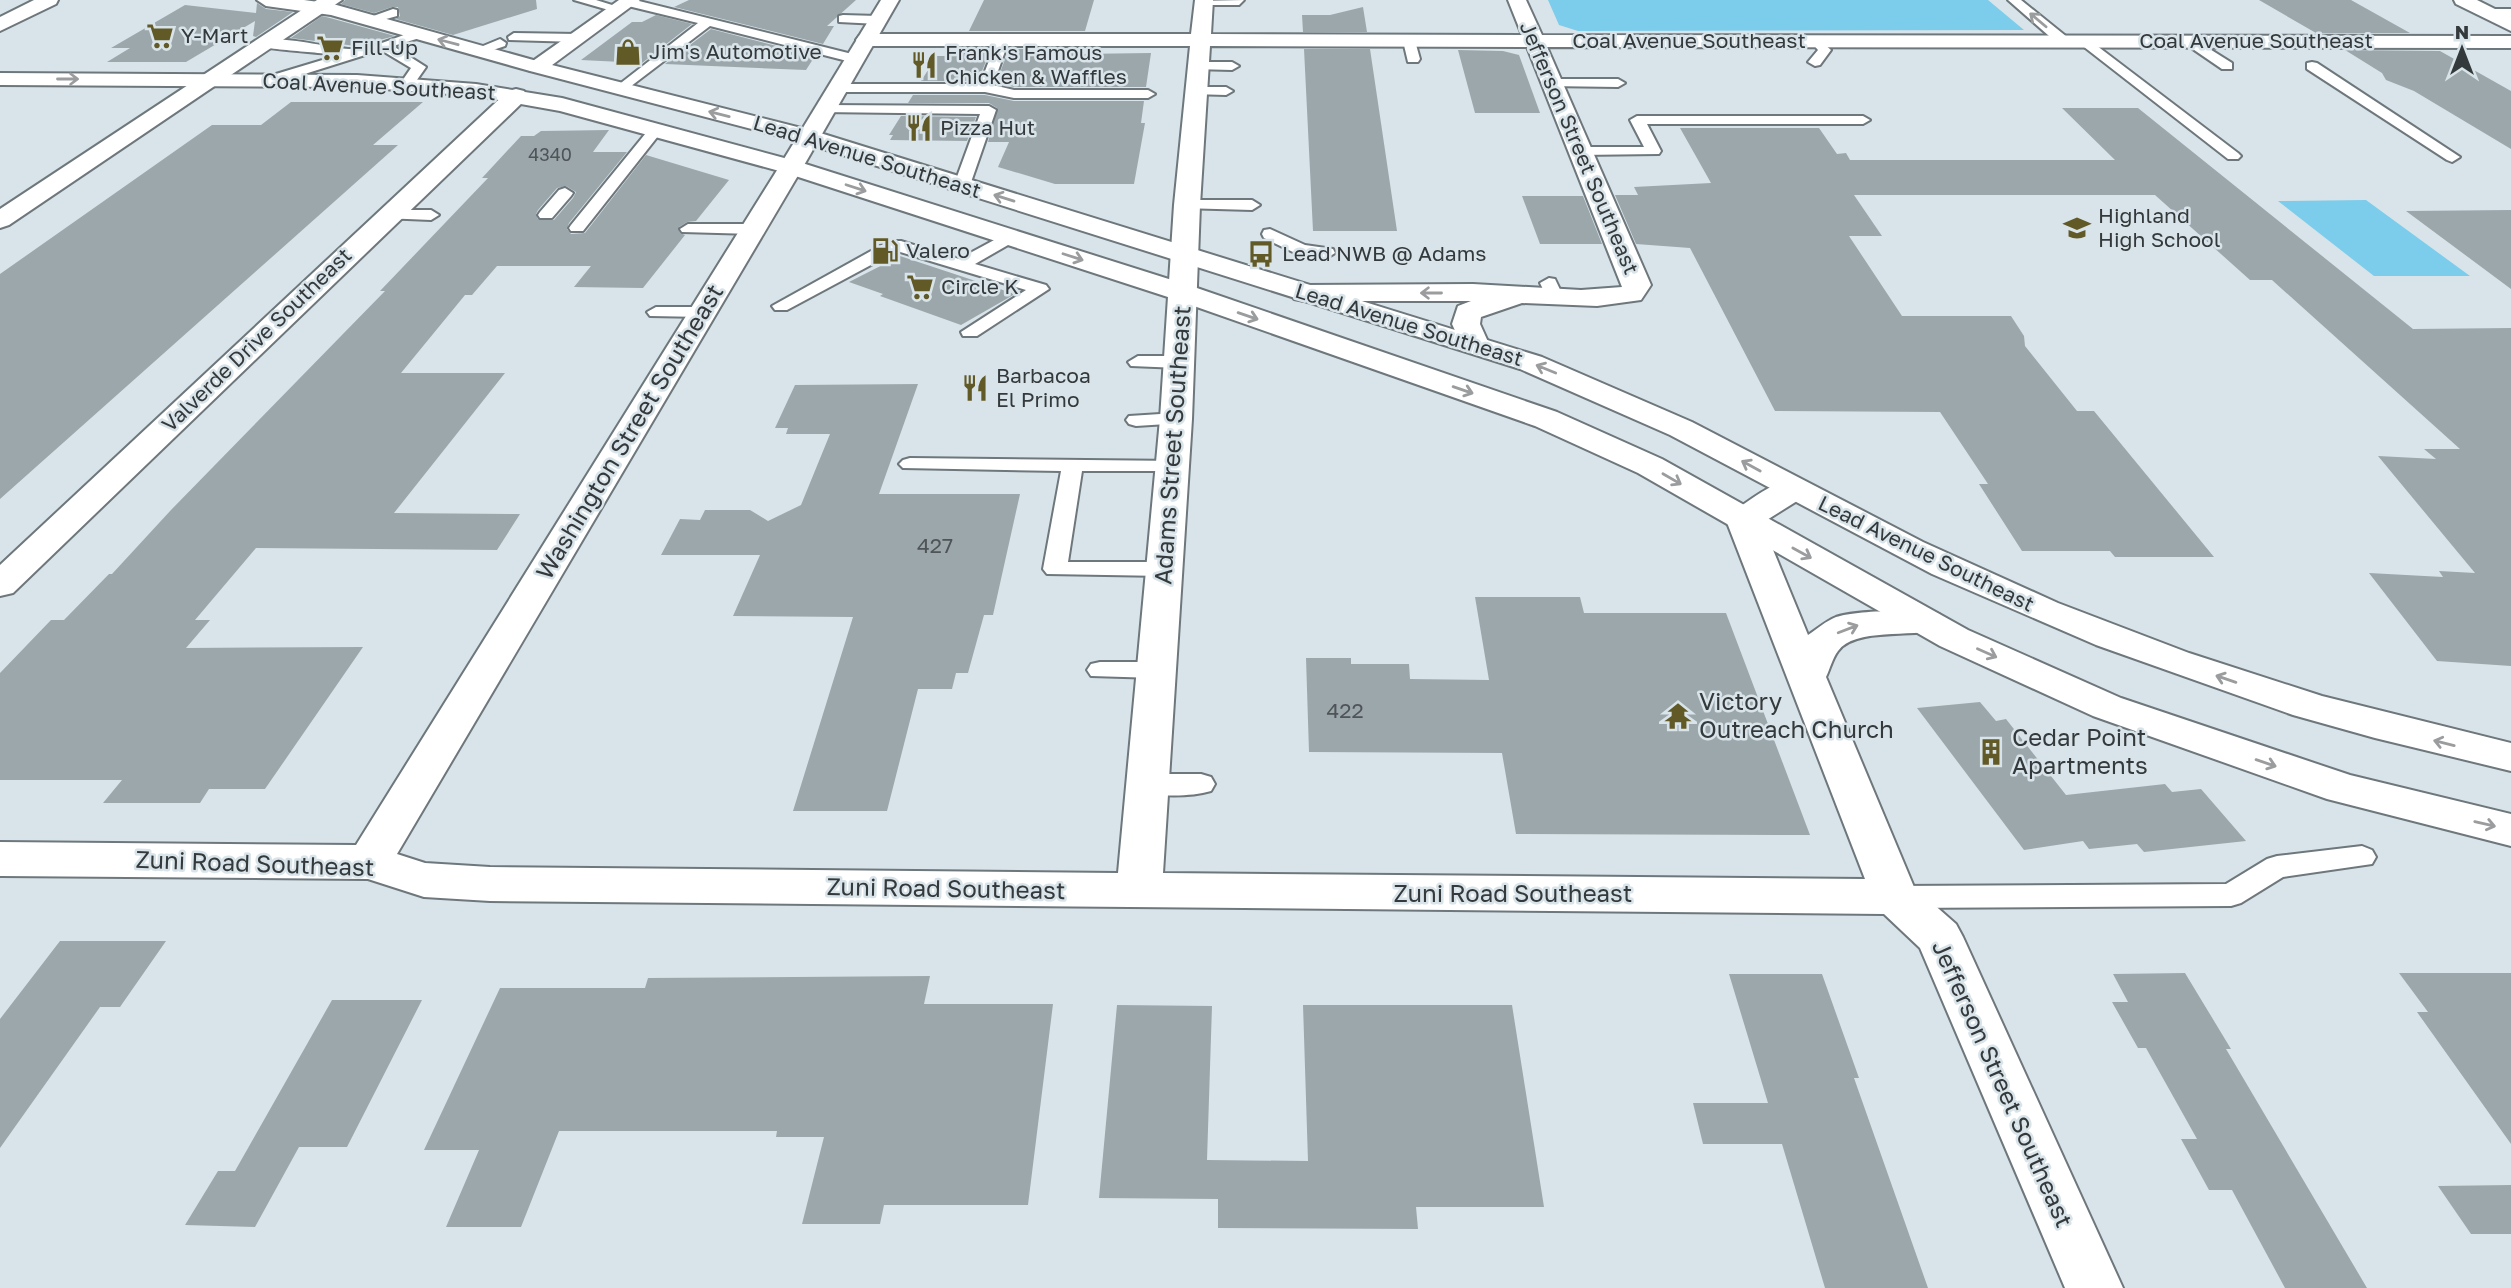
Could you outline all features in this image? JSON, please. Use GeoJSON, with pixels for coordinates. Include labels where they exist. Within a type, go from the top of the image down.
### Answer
{"type":"FeatureCollection","features":[{"type":"Feature","properties":{"kind":"street"},"geometry":{"type":"LineString","coordinates":[[0,25],[49,0]]}},
{"type":"Feature","properties":{"kind":"street","name":"Lead Avenue Southeast"},"geometry":{"type":"LineString","coordinates":[[274,0],[325,3],[368,20],[478,51],[809,137],[1531,363],[1622,400],[1859,525],[1979,583],[2122,643],[2303,705],[2445,743],[2511,757]]}},
{"type":"Feature","properties":{"kind":"street","name":"Washington Street Southeast"},"geometry":{"type":"LineString","coordinates":[[369,862],[890,0]]}},
{"type":"Feature","properties":{"kind":"street","name":"Jefferson Street Southeast"},"geometry":{"type":"LineString","coordinates":[[1517,0],[1637,285],[1631,294],[1611,298],[1552,290],[1523,296]]}},
{"type":"Feature","properties":{"kind":"street"},"geometry":{"type":"LineString","coordinates":[[2463,0],[2511,25]]}},
{"type":"Feature","properties":{"kind":"street","name":"Adams Street Southeast"},"geometry":{"type":"LineString","coordinates":[[1139,891],[1176,419],[1187,205],[1204,1]]}},
{"type":"Feature","properties":{"kind":"street"},"geometry":{"type":"LineString","coordinates":[[0,219],[325,3]]}},
{"type":"Feature","properties":{"kind":"street"},"geometry":{"type":"LineString","coordinates":[[537,67],[626,4]]}},
{"type":"Feature","properties":{"kind":"street","name":"Coal Avenue Southeast"},"geometry":{"type":"LineString","coordinates":[[861,49],[935,34],[1003,40],[1133,34],[1200,41],[1411,50],[1464,35],[1534,41],[2084,40],[2196,36],[2511,42]]}},
{"type":"Feature","properties":{"kind":"street","name":"Coal Avenue Southeast"},"geometry":{"type":"LineString","coordinates":[[0,79],[271,80],[407,84],[475,90],[562,105],[791,167]]}},
{"type":"Feature","properties":{"kind":"street","name":"Valverde Drive Southeast"},"geometry":{"type":"LineString","coordinates":[[0,585],[516,96]]}},
{"type":"Feature","properties":{"kind":"street","name":"Lead Avenue Southeast"},"geometry":{"type":"LineString","coordinates":[[791,167],[1184,293],[1546,419],[1650,466],[1954,638],[2107,708],[2342,788],[2511,830]]}},
{"type":"Feature","properties":{"kind":"street"},"geometry":{"type":"LineString","coordinates":[[1304,293],[1500,293],[1523,296]]}},
{"type":"Feature","properties":{"kind":"street"},"geometry":{"type":"LineString","coordinates":[[1474,344],[1466,324],[1468,312],[1493,302],[1523,296]]}},
{"type":"Feature","properties":{"kind":"street"},"geometry":{"type":"LineString","coordinates":[[1743,520],[1793,489]]}},
{"type":"Feature","properties":{"kind":"street","name":"Jefferson Street Southeast"},"geometry":{"type":"LineString","coordinates":[[1743,520],[1895,897],[1939,937],[2094,1288]]}},
{"type":"Feature","properties":{"kind":"street"},"geometry":{"type":"LineString","coordinates":[[1806,678],[1822,643],[1849,626],[1926,622]]}},
{"type":"Feature","properties":{"kind":"street","name":"Zuni Road Southeast"},"geometry":{"type":"LineString","coordinates":[[0,859],[369,862],[424,880],[490,884],[1895,897]]}},
{"type":"Feature","properties":{"kind":"lane"},"geometry":{"type":"LineString","coordinates":[[580,0],[626,4],[708,22],[861,49]]}},
{"type":"Feature","properties":{"kind":"lane"},"geometry":{"type":"LineString","coordinates":[[2014,0],[2062,40]]}},
{"type":"Feature","properties":{"kind":"lane"},"geometry":{"type":"LineString","coordinates":[[1204,1],[1239,1]]}},
{"type":"Feature","properties":{"kind":"lane"},"geometry":{"type":"LineString","coordinates":[[368,20],[393,13]]}},
{"type":"Feature","properties":{"kind":"lane"},"geometry":{"type":"LineString","coordinates":[[2487,13],[2511,13]]}},
{"type":"Feature","properties":{"kind":"lane"},"geometry":{"type":"LineString","coordinates":[[843,19],[878,20]]}},
{"type":"Feature","properties":{"kind":"lane"},"geometry":{"type":"LineString","coordinates":[[622,89],[708,22]]}},
{"type":"Feature","properties":{"kind":"lane"},"geometry":{"type":"LineString","coordinates":[[271,80],[419,34]]}},
{"type":"Feature","properties":{"kind":"lane"},"geometry":{"type":"LineString","coordinates":[[2196,36],[2227,66]]}},
{"type":"Feature","properties":{"kind":"lane"},"geometry":{"type":"LineString","coordinates":[[514,37],[578,38]]}},
{"type":"Feature","properties":{"kind":"lane"},"geometry":{"type":"LineString","coordinates":[[985,88],[1003,40]]}},
{"type":"Feature","properties":{"kind":"lane"},"geometry":{"type":"LineString","coordinates":[[2084,40],[2233,156]]}},
{"type":"Feature","properties":{"kind":"lane"},"geometry":{"type":"LineString","coordinates":[[1815,62],[1825,50],[1816,41]]}},
{"type":"Feature","properties":{"kind":"lane"},"geometry":{"type":"LineString","coordinates":[[478,51],[500,43]]}},
{"type":"Feature","properties":{"kind":"lane"},"geometry":{"type":"LineString","coordinates":[[261,45],[297,45],[358,53]]}},
{"type":"Feature","properties":{"kind":"lane"},"geometry":{"type":"LineString","coordinates":[[382,46],[419,67],[407,84]]}},
{"type":"Feature","properties":{"kind":"lane"},"geometry":{"type":"LineString","coordinates":[[1198,66],[1232,66]]}},
{"type":"Feature","properties":{"kind":"lane"},"geometry":{"type":"LineString","coordinates":[[2312,66],[2452,157]]}},
{"type":"Feature","properties":{"kind":"lane"},"geometry":{"type":"LineString","coordinates":[[1552,83],[1618,83]]}},
{"type":"Feature","properties":{"kind":"lane"},"geometry":{"type":"LineString","coordinates":[[838,88],[985,88],[1014,94],[1148,94]]}},
{"type":"Feature","properties":{"kind":"lane"},"geometry":{"type":"LineString","coordinates":[[1196,91],[1226,91]]}},
{"type":"Feature","properties":{"kind":"lane"},"geometry":{"type":"LineString","coordinates":[[825,109],[989,110],[962,185]]}},
{"type":"Feature","properties":{"kind":"lane"},"geometry":{"type":"LineString","coordinates":[[1580,151],[1654,151],[1637,120],[1863,120]]}},
{"type":"Feature","properties":{"kind":"lane"},"geometry":{"type":"LineString","coordinates":[[577,228],[655,131]]}},
{"type":"Feature","properties":{"kind":"lane"},"geometry":{"type":"LineString","coordinates":[[547,215],[565,193]]}},
{"type":"Feature","properties":{"kind":"lane"},"geometry":{"type":"LineString","coordinates":[[1187,205],[1252,205]]}},
{"type":"Feature","properties":{"kind":"lane"},"geometry":{"type":"LineString","coordinates":[[389,215],[431,215]]}},
{"type":"Feature","properties":{"kind":"lane"},"geometry":{"type":"LineString","coordinates":[[688,229],[753,229]]}},
{"type":"Feature","properties":{"kind":"lane"},"geometry":{"type":"LineString","coordinates":[[1270,234],[1301,249],[1327,253]]}},
{"type":"Feature","properties":{"kind":"lane"},"geometry":{"type":"LineString","coordinates":[[961,265],[1009,237]]}},
{"type":"Feature","properties":{"kind":"lane"},"geometry":{"type":"LineString","coordinates":[[781,306],[895,245],[1040,289],[970,332]]}},
{"type":"Feature","properties":{"kind":"lane"},"geometry":{"type":"LineString","coordinates":[[656,312],[703,312]]}},
{"type":"Feature","properties":{"kind":"lane"},"geometry":{"type":"LineString","coordinates":[[1138,362],[1180,362]]}},
{"type":"Feature","properties":{"kind":"lane"},"geometry":{"type":"LineString","coordinates":[[1136,419],[1176,419]]}},
{"type":"Feature","properties":{"kind":"lane"},"geometry":{"type":"LineString","coordinates":[[910,464],[1172,465]]}},
{"type":"Feature","properties":{"kind":"lane"},"geometry":{"type":"LineString","coordinates":[[1073,465],[1055,569],[1164,569]]}},
{"type":"Feature","properties":{"kind":"lane"},"geometry":{"type":"LineString","coordinates":[[1100,670],[1156,670]]}},
{"type":"Feature","properties":{"kind":"lane"},"geometry":{"type":"LineString","coordinates":[[1147,784],[1201,784]]}},
{"type":"Feature","properties":{"kind":"lane"},"geometry":{"type":"LineString","coordinates":[[1895,897],[2231,895],[2277,867],[2362,857]]}},
{"type":"Feature","properties":{"kind":"shaded area"},"geometry":{"type":"Polygon","coordinates":[[[1548,0],[1988,0],[2024,30],[1578,31],[1559,25],[1548,0]]]}},
{"type":"Feature","properties":{"kind":"shaded area"},"geometry":{"type":"Polygon","coordinates":[[[2366,200],[2470,276],[2374,276],[2278,201],[2366,200]]]}},
{"type":"Feature","properties":{"kind":"building"},"geometry":{"type":"Polygon","coordinates":[[[345,0],[536,0],[537,9],[453,35],[396,19],[400,16],[398,7],[374,13],[341,4],[345,0]]]}},
{"type":"Feature","properties":{"kind":"building"},"geometry":{"type":"Polygon","coordinates":[[[689,0],[856,0],[827,26],[834,26],[823,44],[674,7],[689,0]]]}},
{"type":"Feature","properties":{"kind":"building"},"geometry":{"type":"Polygon","coordinates":[[[984,0],[1094,0],[1085,31],[969,31],[984,0]]]}},
{"type":"Feature","properties":{"kind":"building"},"geometry":{"type":"Polygon","coordinates":[[[2259,0],[2351,0],[2410,33],[2316,33],[2259,0]]]}},
{"type":"Feature","properties":{"kind":"building"},"geometry":{"type":"Polygon","coordinates":[[[257,3],[266,9],[293,12],[256,37],[253,36],[255,21],[186,62],[107,62],[130,48],[111,48],[185,5],[256,13],[257,3]]]}},
{"type":"Feature","properties":{"kind":"building"},"geometry":{"type":"Polygon","coordinates":[[[1363,7],[1367,32],[1303,32],[1302,15],[1330,15],[1363,7]]]}},
{"type":"Feature","properties":{"kind":"building"},"geometry":{"type":"Polygon","coordinates":[[[656,15],[692,24],[642,63],[581,60],[632,22],[642,22],[656,15]]]}},
{"type":"Feature","properties":{"kind":"building"},"geometry":{"type":"Polygon","coordinates":[[[322,16],[395,36],[356,46],[291,38],[322,16]]]}},
{"type":"Feature","properties":{"kind":"building"},"geometry":{"type":"Polygon","coordinates":[[[711,29],[815,56],[806,70],[665,64],[711,29]]]}},
{"type":"Feature","properties":{"kind":"building"},"geometry":{"type":"Polygon","coordinates":[[[960,49],[991,49],[978,81],[921,81],[937,56],[957,56],[960,49]]]}},
{"type":"Feature","properties":{"kind":"building"},"geometry":{"type":"Polygon","coordinates":[[[1009,49],[1080,49],[1079,54],[1151,53],[1146,87],[1014,87],[996,83],[1009,49]]]}},
{"type":"Feature","properties":{"kind":"building"},"geometry":{"type":"Polygon","coordinates":[[[1304,49],[1370,49],[1397,231],[1313,231],[1304,49]]]}},
{"type":"Feature","properties":{"kind":"building"},"geometry":{"type":"Polygon","coordinates":[[[1458,50],[1503,51],[1519,55],[1540,113],[1475,113],[1458,50]]]}},
{"type":"Feature","properties":{"kind":"building"},"geometry":{"type":"Polygon","coordinates":[[[2345,50],[2440,51],[2511,91],[2511,149],[2414,91],[2386,80],[2382,73],[2345,50]]]}},
{"type":"Feature","properties":{"kind":"building"},"geometry":{"type":"Polygon","coordinates":[[[913,95],[985,95],[1014,101],[1144,101],[1141,123],[1145,123],[1134,184],[1055,184],[998,167],[1009,142],[988,142],[997,108],[989,103],[908,103],[913,95]]]}},
{"type":"Feature","properties":{"kind":"building"},"geometry":{"type":"Polygon","coordinates":[[[291,102],[423,102],[373,145],[398,145],[0,499],[0,274],[212,125],[261,125],[291,102]]]}},
{"type":"Feature","properties":{"kind":"building"},"geometry":{"type":"Polygon","coordinates":[[[2062,108],[2138,108],[2413,329],[2511,328],[2511,666],[2437,661],[2369,573],[2443,577],[2439,571],[2475,573],[2378,456],[2436,459],[2424,449],[2460,449],[2272,280],[2250,280],[2155,195],[1854,195],[1882,236],[1849,236],[1902,316],[2011,316],[2024,336],[2025,346],[2077,411],[2094,411],[2214,557],[2115,557],[2110,551],[2022,551],[1979,484],[1988,484],[1940,412],[1775,411],[1690,248],[1636,244],[1615,195],[1638,195],[1634,187],[1711,183],[1680,128],[1819,128],[1837,154],[1846,153],[1850,160],[2115,160],[2062,108]]]}},
{"type":"Feature","properties":{"kind":"building"},"geometry":{"type":"Polygon","coordinates":[[[901,116],[976,117],[967,141],[890,140],[893,135],[889,135],[901,116]]]}},
{"type":"Feature","properties":{"kind":"building"},"geometry":{"type":"Polygon","coordinates":[[[609,130],[593,152],[627,152],[569,223],[567,229],[571,234],[585,233],[646,155],[729,180],[696,221],[679,227],[680,233],[685,235],[643,288],[574,287],[591,266],[497,266],[472,295],[465,295],[401,373],[505,373],[394,513],[520,514],[497,550],[256,548],[195,620],[210,620],[186,648],[363,647],[265,789],[209,789],[200,803],[103,803],[122,780],[0,780],[0,673],[51,620],[64,620],[112,574],[385,291],[380,291],[488,178],[482,178],[521,136],[534,136],[541,131],[609,130]],[[566,186],[557,188],[538,210],[538,219],[554,220],[576,192],[566,186]]]}},
{"type":"Feature","properties":{"kind":"building"},"geometry":{"type":"Polygon","coordinates":[[[1522,196],[1583,196],[1602,244],[1540,244],[1522,196]]]}},
{"type":"Feature","properties":{"kind":"building"},"geometry":{"type":"Polygon","coordinates":[[[2511,210],[2511,289],[2406,211],[2511,210]]]}},
{"type":"Feature","properties":{"kind":"building"},"geometry":{"type":"Polygon","coordinates":[[[900,256],[1015,294],[961,325],[849,282],[900,256]]]}},
{"type":"Feature","properties":{"kind":"building"},"geometry":{"type":"Polygon","coordinates":[[[918,384],[879,494],[1020,494],[993,615],[984,615],[968,673],[956,673],[952,689],[918,689],[887,811],[793,811],[853,617],[733,616],[760,555],[661,555],[680,519],[700,520],[705,510],[750,510],[768,521],[801,505],[830,434],[786,434],[788,428],[775,428],[795,385],[918,384]]]}},
{"type":"Feature","properties":{"kind":"building"},"geometry":{"type":"Polygon","coordinates":[[[1475,597],[1580,597],[1584,613],[1726,613],[1810,835],[1516,834],[1502,753],[1309,752],[1306,658],[1351,658],[1351,664],[1409,664],[1410,679],[1489,680],[1475,597]]]}},
{"type":"Feature","properties":{"kind":"building","name":"Cedar Point Apartments"},"geometry":{"type":"Polygon","coordinates":[[[1980,702],[1996,721],[2006,719],[2066,795],[2165,784],[2172,792],[2201,789],[2246,841],[2144,852],[2137,844],[2089,849],[2083,841],[2024,850],[1917,708],[1980,702]]]}},
{"type":"Feature","properties":{"kind":"building"},"geometry":{"type":"Polygon","coordinates":[[[60,941],[166,941],[120,1007],[100,1007],[0,1148],[0,1019],[60,941]]]}},
{"type":"Feature","properties":{"kind":"building"},"geometry":{"type":"Polygon","coordinates":[[[2185,973],[2231,1049],[2226,1049],[2367,1288],[2285,1288],[2232,1190],[2209,1190],[2181,1139],[2197,1139],[2146,1048],[2138,1048],[2112,1002],[2128,1002],[2113,974],[2185,973]]]}},
{"type":"Feature","properties":{"kind":"building"},"geometry":{"type":"Polygon","coordinates":[[[2399,973],[2511,973],[2511,1144],[2417,1012],[2428,1012],[2399,973]]]}},
{"type":"Feature","properties":{"kind":"building"},"geometry":{"type":"Polygon","coordinates":[[[1729,974],[1822,974],[1859,1078],[1854,1078],[1928,1288],[1825,1288],[1782,1144],[1703,1144],[1693,1103],[1768,1103],[1729,974]]]}},
{"type":"Feature","properties":{"kind":"building"},"geometry":{"type":"Polygon","coordinates":[[[930,976],[924,1004],[1053,1004],[1028,1205],[884,1205],[880,1224],[802,1224],[824,1137],[776,1137],[777,1131],[559,1131],[521,1227],[446,1227],[479,1150],[424,1150],[500,988],[645,988],[648,978],[930,976]]]}},
{"type":"Feature","properties":{"kind":"building"},"geometry":{"type":"Polygon","coordinates":[[[332,1000],[422,1000],[347,1147],[299,1147],[255,1227],[185,1225],[218,1171],[235,1171],[332,1000]]]}},
{"type":"Feature","properties":{"kind":"building"},"geometry":{"type":"Polygon","coordinates":[[[1117,1005],[1212,1006],[1207,1160],[1308,1161],[1303,1005],[1512,1005],[1544,1207],[1416,1207],[1418,1229],[1218,1228],[1218,1199],[1099,1198],[1117,1005]]]}},
{"type":"Feature","properties":{"kind":"building"},"geometry":{"type":"Polygon","coordinates":[[[2511,1185],[2511,1234],[2471,1234],[2438,1186],[2511,1185]]]}},
{"type":"Feature","properties":{"kind":"place","name":"Y-Mart"},"geometry":{"type":"Point","coordinates":[160,36]}},
{"type":"Feature","properties":{"kind":"place","name":"Fill-Up"},"geometry":{"type":"Point","coordinates":[330,48]}},
{"type":"Feature","properties":{"kind":"place","name":"Jim's Automotive"},"geometry":{"type":"Point","coordinates":[628,52]}},
{"type":"Feature","properties":{"kind":"place","name":"Frank's Famous Chicken & Waffles"},"geometry":{"type":"Point","coordinates":[924,65]}},
{"type":"Feature","properties":{"kind":"place","name":"Pizza Hut"},"geometry":{"type":"Point","coordinates":[919,128]}},
{"type":"Feature","properties":{"kind":"place","name":"Highland High School"},"geometry":{"type":"Point","coordinates":[2077,228]}},
{"type":"Feature","properties":{"kind":"place","name":"Valero"},"geometry":{"type":"Point","coordinates":[885,251]}},
{"type":"Feature","properties":{"kind":"place","name":"Lead NWB @ Adams"},"geometry":{"type":"Point","coordinates":[1261,254]}},
{"type":"Feature","properties":{"kind":"place","name":"Circle K"},"geometry":{"type":"Point","coordinates":[920,287]}},
{"type":"Feature","properties":{"kind":"place","name":"Barbacoa El Primo"},"geometry":{"type":"Point","coordinates":[975,388]}},
{"type":"Feature","properties":{"kind":"place","name":"Victory Outreach Church"},"geometry":{"type":"Point","coordinates":[1678,716]}},
{"type":"Feature","properties":{"kind":"place","name":"Cedar Point Apartments"},"geometry":{"type":"Point","coordinates":[1991,752]}}]}
